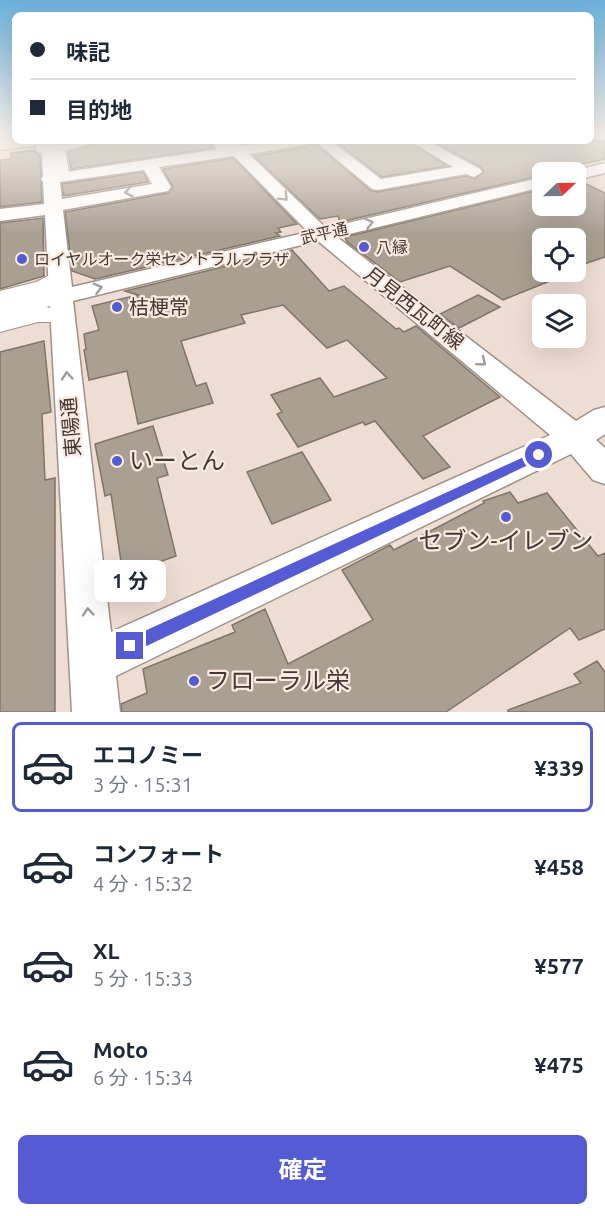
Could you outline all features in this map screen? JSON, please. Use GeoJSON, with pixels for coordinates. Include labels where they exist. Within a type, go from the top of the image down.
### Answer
{"type":"FeatureCollection","features":[{"type":"Feature","properties":{"kind":"street","name":"東陽通"},"geometry":{"type":"LineString","coordinates":[[50,167],[96,712]]}},
{"type":"Feature","properties":{"kind":"street"},"geometry":{"type":"LineString","coordinates":[[56,167],[57,174],[67,175],[64,174],[63,167]]}},
{"type":"Feature","properties":{"kind":"street"},"geometry":{"type":"LineString","coordinates":[[0,215],[143,167]]}},
{"type":"Feature","properties":{"kind":"street"},"geometry":{"type":"LineString","coordinates":[[52,198],[162,187],[151,167]]}},
{"type":"Feature","properties":{"kind":"street","name":"月見西瓦町線"},"geometry":{"type":"LineString","coordinates":[[253,167],[321,234],[590,428],[605,470]]}},
{"type":"Feature","properties":{"kind":"street"},"geometry":{"type":"LineString","coordinates":[[355,167],[378,185],[468,169]]}},
{"type":"Feature","properties":{"kind":"street"},"geometry":{"type":"LineString","coordinates":[[465,167],[507,190]]}},
{"type":"Feature","properties":{"kind":"street"},"geometry":{"type":"LineString","coordinates":[[586,173],[605,168]]}},
{"type":"Feature","properties":{"kind":"street"},"geometry":{"type":"LineString","coordinates":[[586,175],[605,181]]}},
{"type":"Feature","properties":{"kind":"street","name":"武平通"},"geometry":{"type":"LineString","coordinates":[[0,311],[532,184]]}},
{"type":"Feature","properties":{"kind":"street"},"geometry":{"type":"LineString","coordinates":[[0,296],[42,286],[48,281],[47,291],[0,304]]}},
{"type":"Feature","properties":{"kind":"street"},"geometry":{"type":"LineString","coordinates":[[0,318],[37,310],[45,311],[48,318],[38,317],[0,326]]}},
{"type":"Feature","properties":{"kind":"street"},"geometry":{"type":"LineString","coordinates":[[92,664],[590,428]]}},
{"type":"Feature","properties":{"kind":"building"},"geometry":{"type":"Polygon","coordinates":[[[0,167],[41,167],[42,202],[0,207],[0,167]]]}},
{"type":"Feature","properties":{"kind":"building"},"geometry":{"type":"Polygon","coordinates":[[[242,167],[297,224],[278,228],[281,232],[276,233],[280,236],[95,279],[72,271],[65,212],[168,193],[173,187],[163,169],[242,167]]]}},
{"type":"Feature","properties":{"kind":"building"},"geometry":{"type":"Polygon","coordinates":[[[266,167],[343,167],[371,191],[378,192],[466,176],[475,179],[484,172],[481,167],[532,167],[532,178],[340,222],[338,216],[320,219],[266,167]]]}},
{"type":"Feature","properties":{"kind":"building"},"geometry":{"type":"Polygon","coordinates":[[[369,167],[440,167],[382,177],[369,167]]]}},
{"type":"Feature","properties":{"kind":"building"},"geometry":{"type":"Polygon","coordinates":[[[143,172],[148,182],[64,196],[62,184],[143,172]]]}},
{"type":"Feature","properties":{"kind":"building"},"geometry":{"type":"Polygon","coordinates":[[[586,184],[605,193],[605,257],[586,263],[586,228],[532,228],[532,282],[547,282],[503,300],[450,266],[400,282],[347,242],[345,237],[532,192],[532,216],[586,216],[586,184]]]}},
{"type":"Feature","properties":{"kind":"building","name":"ロイヤルオーク栄セントラルプラザ"},"geometry":{"type":"Polygon","coordinates":[[[43,218],[44,276],[0,289],[0,223],[43,218]]]}},
{"type":"Feature","properties":{"kind":"building"},"geometry":{"type":"Polygon","coordinates":[[[292,250],[329,291],[344,286],[396,329],[399,328],[404,332],[416,326],[500,397],[423,436],[450,467],[423,479],[375,421],[365,425],[363,422],[298,447],[277,414],[282,412],[271,395],[320,378],[334,397],[387,378],[347,340],[327,348],[283,305],[241,315],[245,323],[181,341],[196,386],[206,383],[213,403],[138,424],[127,371],[89,380],[84,334],[99,330],[92,306],[138,295],[125,291],[292,250]]]}},
{"type":"Feature","properties":{"kind":"building"},"geometry":{"type":"Polygon","coordinates":[[[478,295],[500,307],[459,328],[440,314],[478,295]]]}},
{"type":"Feature","properties":{"kind":"building"},"geometry":{"type":"Polygon","coordinates":[[[44,341],[51,412],[42,414],[45,480],[55,478],[55,712],[0,712],[0,352],[44,341]]]}},
{"type":"Feature","properties":{"kind":"building"},"geometry":{"type":"Polygon","coordinates":[[[153,426],[168,475],[157,478],[176,556],[123,575],[111,494],[105,496],[95,444],[153,426]]]}},
{"type":"Feature","properties":{"kind":"building"},"geometry":{"type":"Polygon","coordinates":[[[302,452],[331,500],[272,524],[247,472],[302,452]]]}},
{"type":"Feature","properties":{"kind":"building"},"geometry":{"type":"Polygon","coordinates":[[[510,492],[518,503],[547,493],[598,556],[605,553],[605,629],[579,640],[570,628],[446,712],[122,712],[121,704],[147,693],[143,669],[235,632],[232,625],[265,609],[288,664],[373,620],[342,570],[390,545],[394,550],[484,503],[483,501],[510,492]]]}},
{"type":"Feature","properties":{"kind":"building"},"geometry":{"type":"Polygon","coordinates":[[[597,661],[605,672],[605,712],[508,712],[508,710],[581,683],[574,674],[597,661]]]}},
{"type":"Feature","properties":{"kind":"place","name":"八縁"},"geometry":{"type":"Point","coordinates":[364,247]}},
{"type":"Feature","properties":{"kind":"place","name":"ロイヤルオーク栄セントラルプラザ"},"geometry":{"type":"Point","coordinates":[22,259]}},
{"type":"Feature","properties":{"kind":"place","name":"桔梗常"},"geometry":{"type":"Point","coordinates":[117,307]}},
{"type":"Feature","properties":{"kind":"place","name":"いーとん"},"geometry":{"type":"Point","coordinates":[117,461]}},
{"type":"Feature","properties":{"kind":"place","name":"セブン-イレブン"},"geometry":{"type":"Point","coordinates":[506,517]}},
{"type":"Feature","properties":{"kind":"place","name":"フローラル栄"},"geometry":{"type":"Point","coordinates":[194,681]}},
{"type":"Feature","properties":{"kind":"route"},"geometry":{"type":"LineString","coordinates":[[130,646],[539,455]]}}]}
